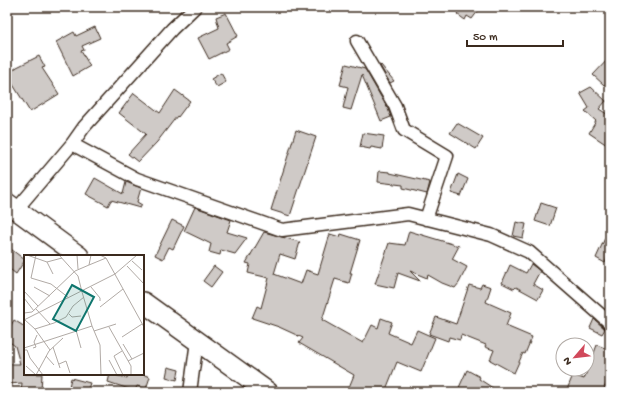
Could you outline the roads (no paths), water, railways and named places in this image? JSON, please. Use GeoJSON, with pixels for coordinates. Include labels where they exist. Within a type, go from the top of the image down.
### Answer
{"type":"FeatureCollection","features":[{"type":"Feature","properties":{"kind":"main road"},"geometry":{"type":"LineString","coordinates":[[10,207],[78,255]]}},
{"type":"Feature","properties":{"kind":"main road"},"geometry":{"type":"LineString","coordinates":[[144,303],[268,392]]}},
{"type":"Feature","properties":{"kind":"street"},"geometry":{"type":"LineString","coordinates":[[10,207],[72,144],[84,127],[167,35],[195,7]]}},
{"type":"Feature","properties":{"kind":"street"},"geometry":{"type":"LineString","coordinates":[[357,41],[395,106],[404,130],[447,156],[426,219]]}},
{"type":"Feature","properties":{"kind":"street"},"geometry":{"type":"LineString","coordinates":[[72,144],[137,179],[282,230],[408,214],[491,235],[530,252],[610,323]]}},
{"type":"Feature","properties":{"kind":"street"},"geometry":{"type":"LineString","coordinates":[[190,392],[197,341]]}}]}
